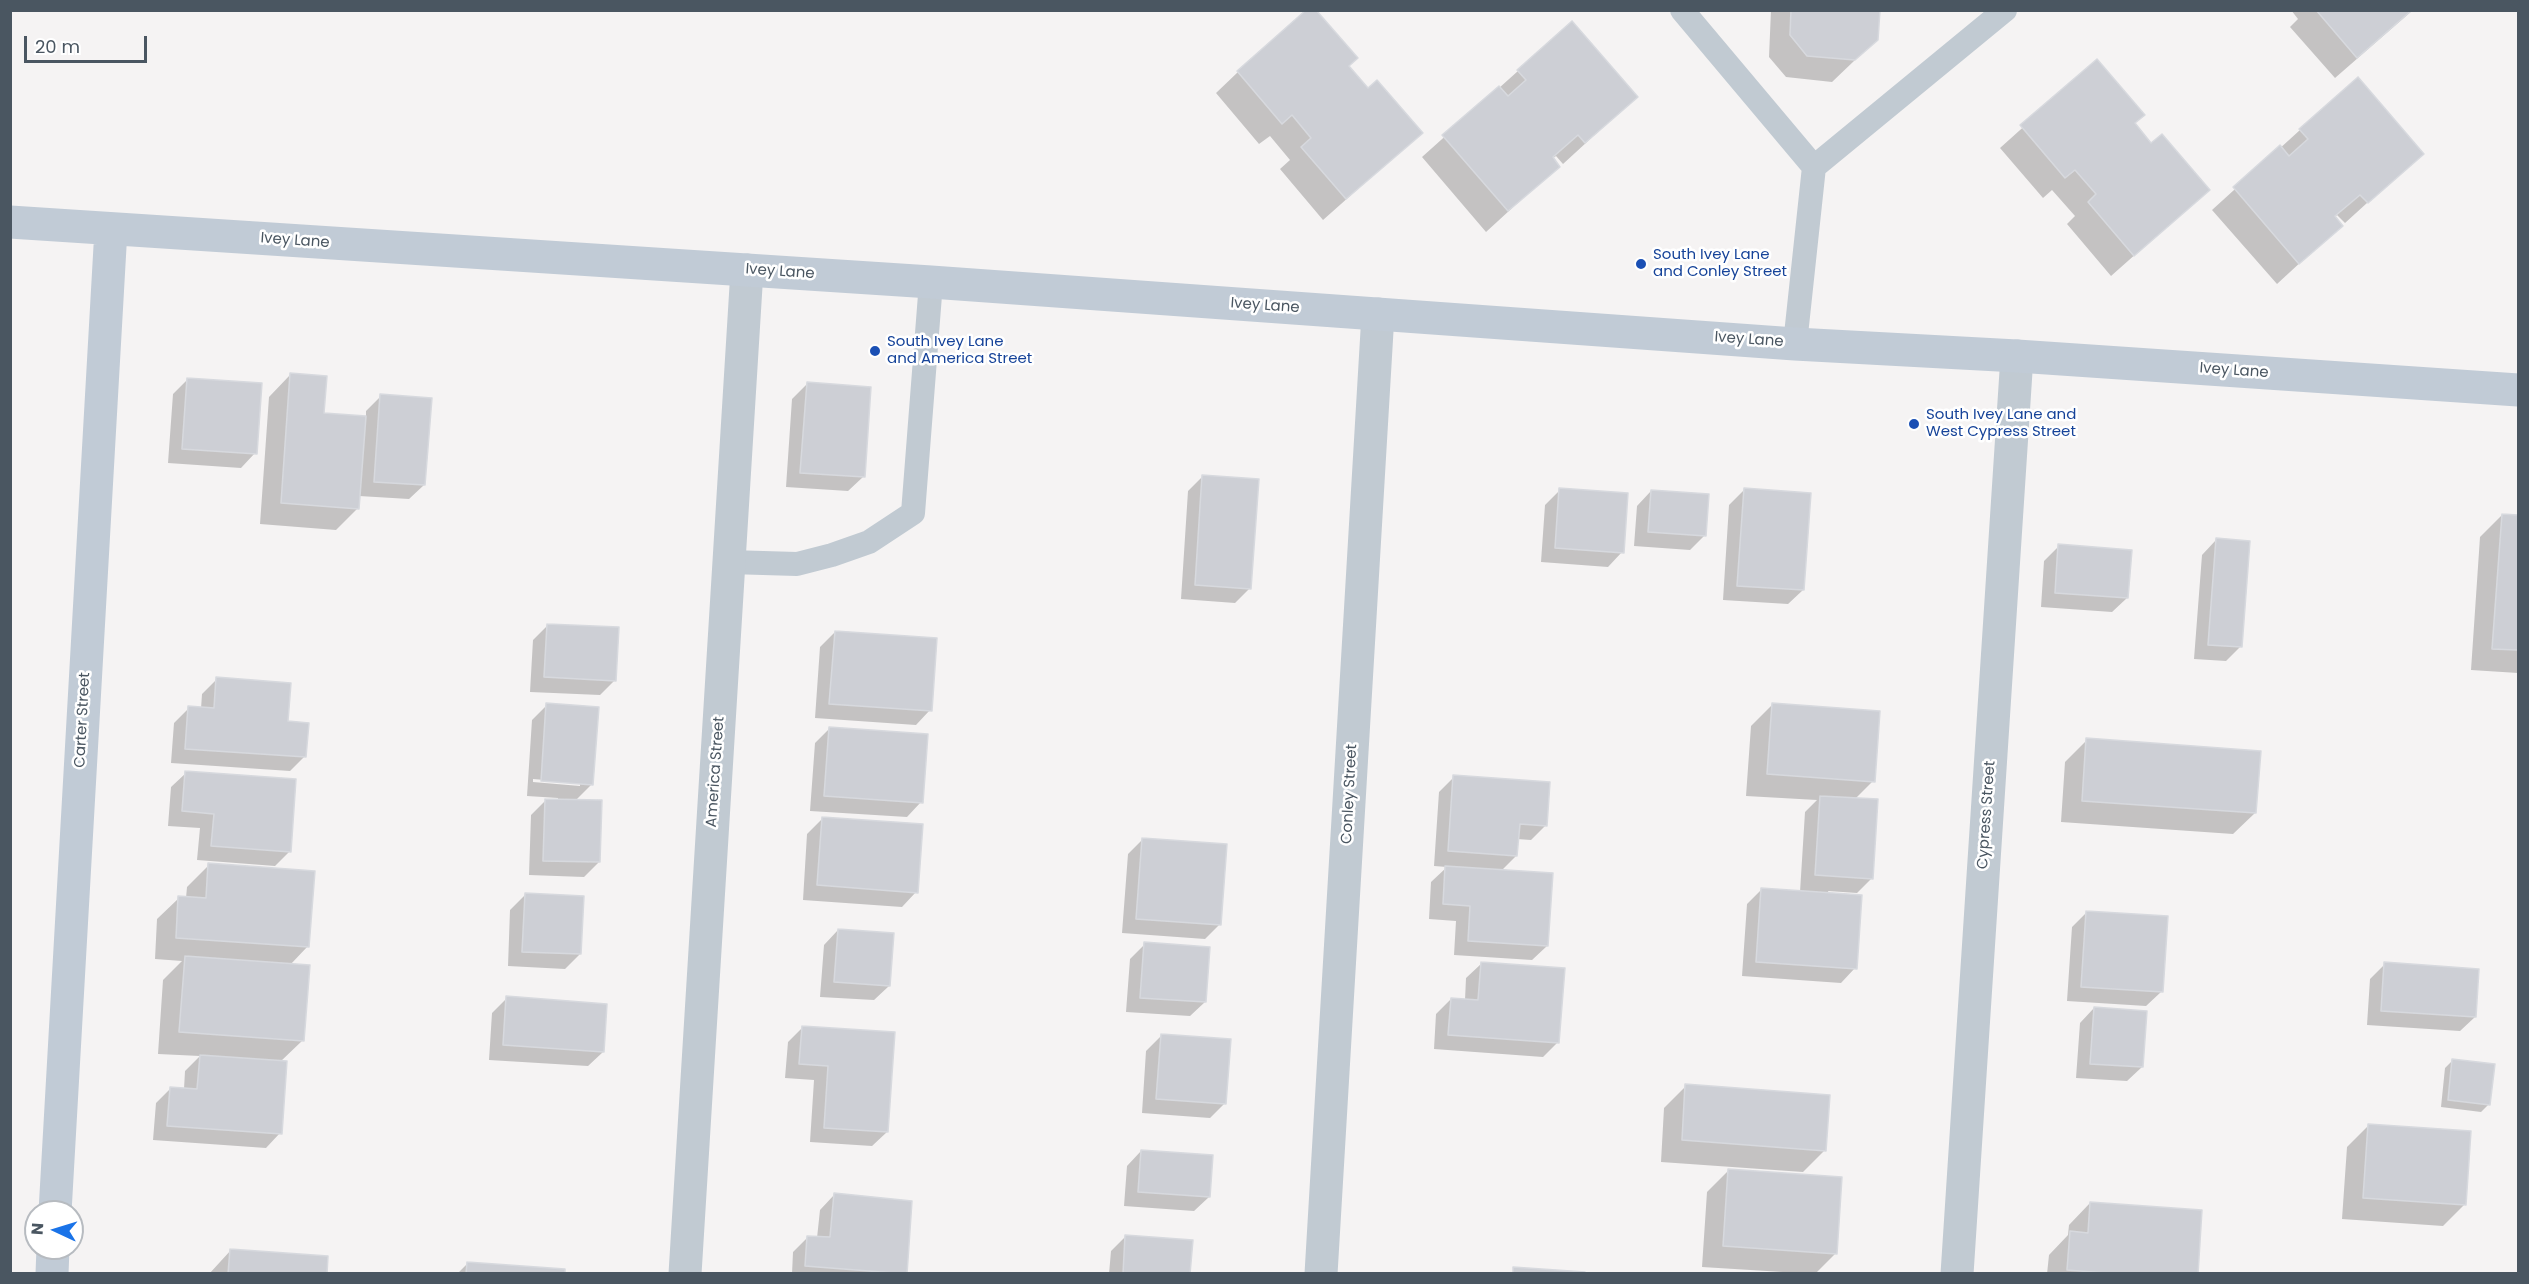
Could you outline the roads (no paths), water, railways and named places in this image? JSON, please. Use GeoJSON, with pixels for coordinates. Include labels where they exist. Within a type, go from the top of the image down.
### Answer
{"type":"FeatureCollection","features":[{"type":"Feature","properties":{"kind":"street","name":"Ivey Lane"},"geometry":{"type":"LineString","coordinates":[[10,222],[931,282],[1795,344],[2017,356],[2518,390]]}},
{"type":"Feature","properties":{"kind":"street","name":"Carter Street"},"geometry":{"type":"LineString","coordinates":[[56,1200],[111,229]]}},
{"type":"Feature","properties":{"kind":"street","name":"America Street"},"geometry":{"type":"LineString","coordinates":[[685,1274],[747,270]]}},
{"type":"Feature","properties":{"kind":"street","name":"Conley Street"},"geometry":{"type":"LineString","coordinates":[[1321,1274],[1378,314]]}},
{"type":"Feature","properties":{"kind":"street","name":"Cypress Street"},"geometry":{"type":"LineString","coordinates":[[1957,1274],[2017,356]]}},
{"type":"Feature","properties":{"kind":"lane"},"geometry":{"type":"LineString","coordinates":[[1682,10],[1814,167]]}},
{"type":"Feature","properties":{"kind":"lane"},"geometry":{"type":"LineString","coordinates":[[1795,344],[1814,167],[2006,10]]}},
{"type":"Feature","properties":{"kind":"lane"},"geometry":{"type":"LineString","coordinates":[[729,562],[797,564],[832,555],[869,542],[913,513],[931,282]]}},
{"type":"Feature","properties":{"kind":"place","name":"South Ivey Lane and Conley Street"},"geometry":{"type":"Point","coordinates":[1641,264]}},
{"type":"Feature","properties":{"kind":"place","name":"South Ivey Lane and America Street"},"geometry":{"type":"Point","coordinates":[875,351]}},
{"type":"Feature","properties":{"kind":"place","name":"South Ivey Lane and West Cypress Street"},"geometry":{"type":"Point","coordinates":[1914,424]}}]}
